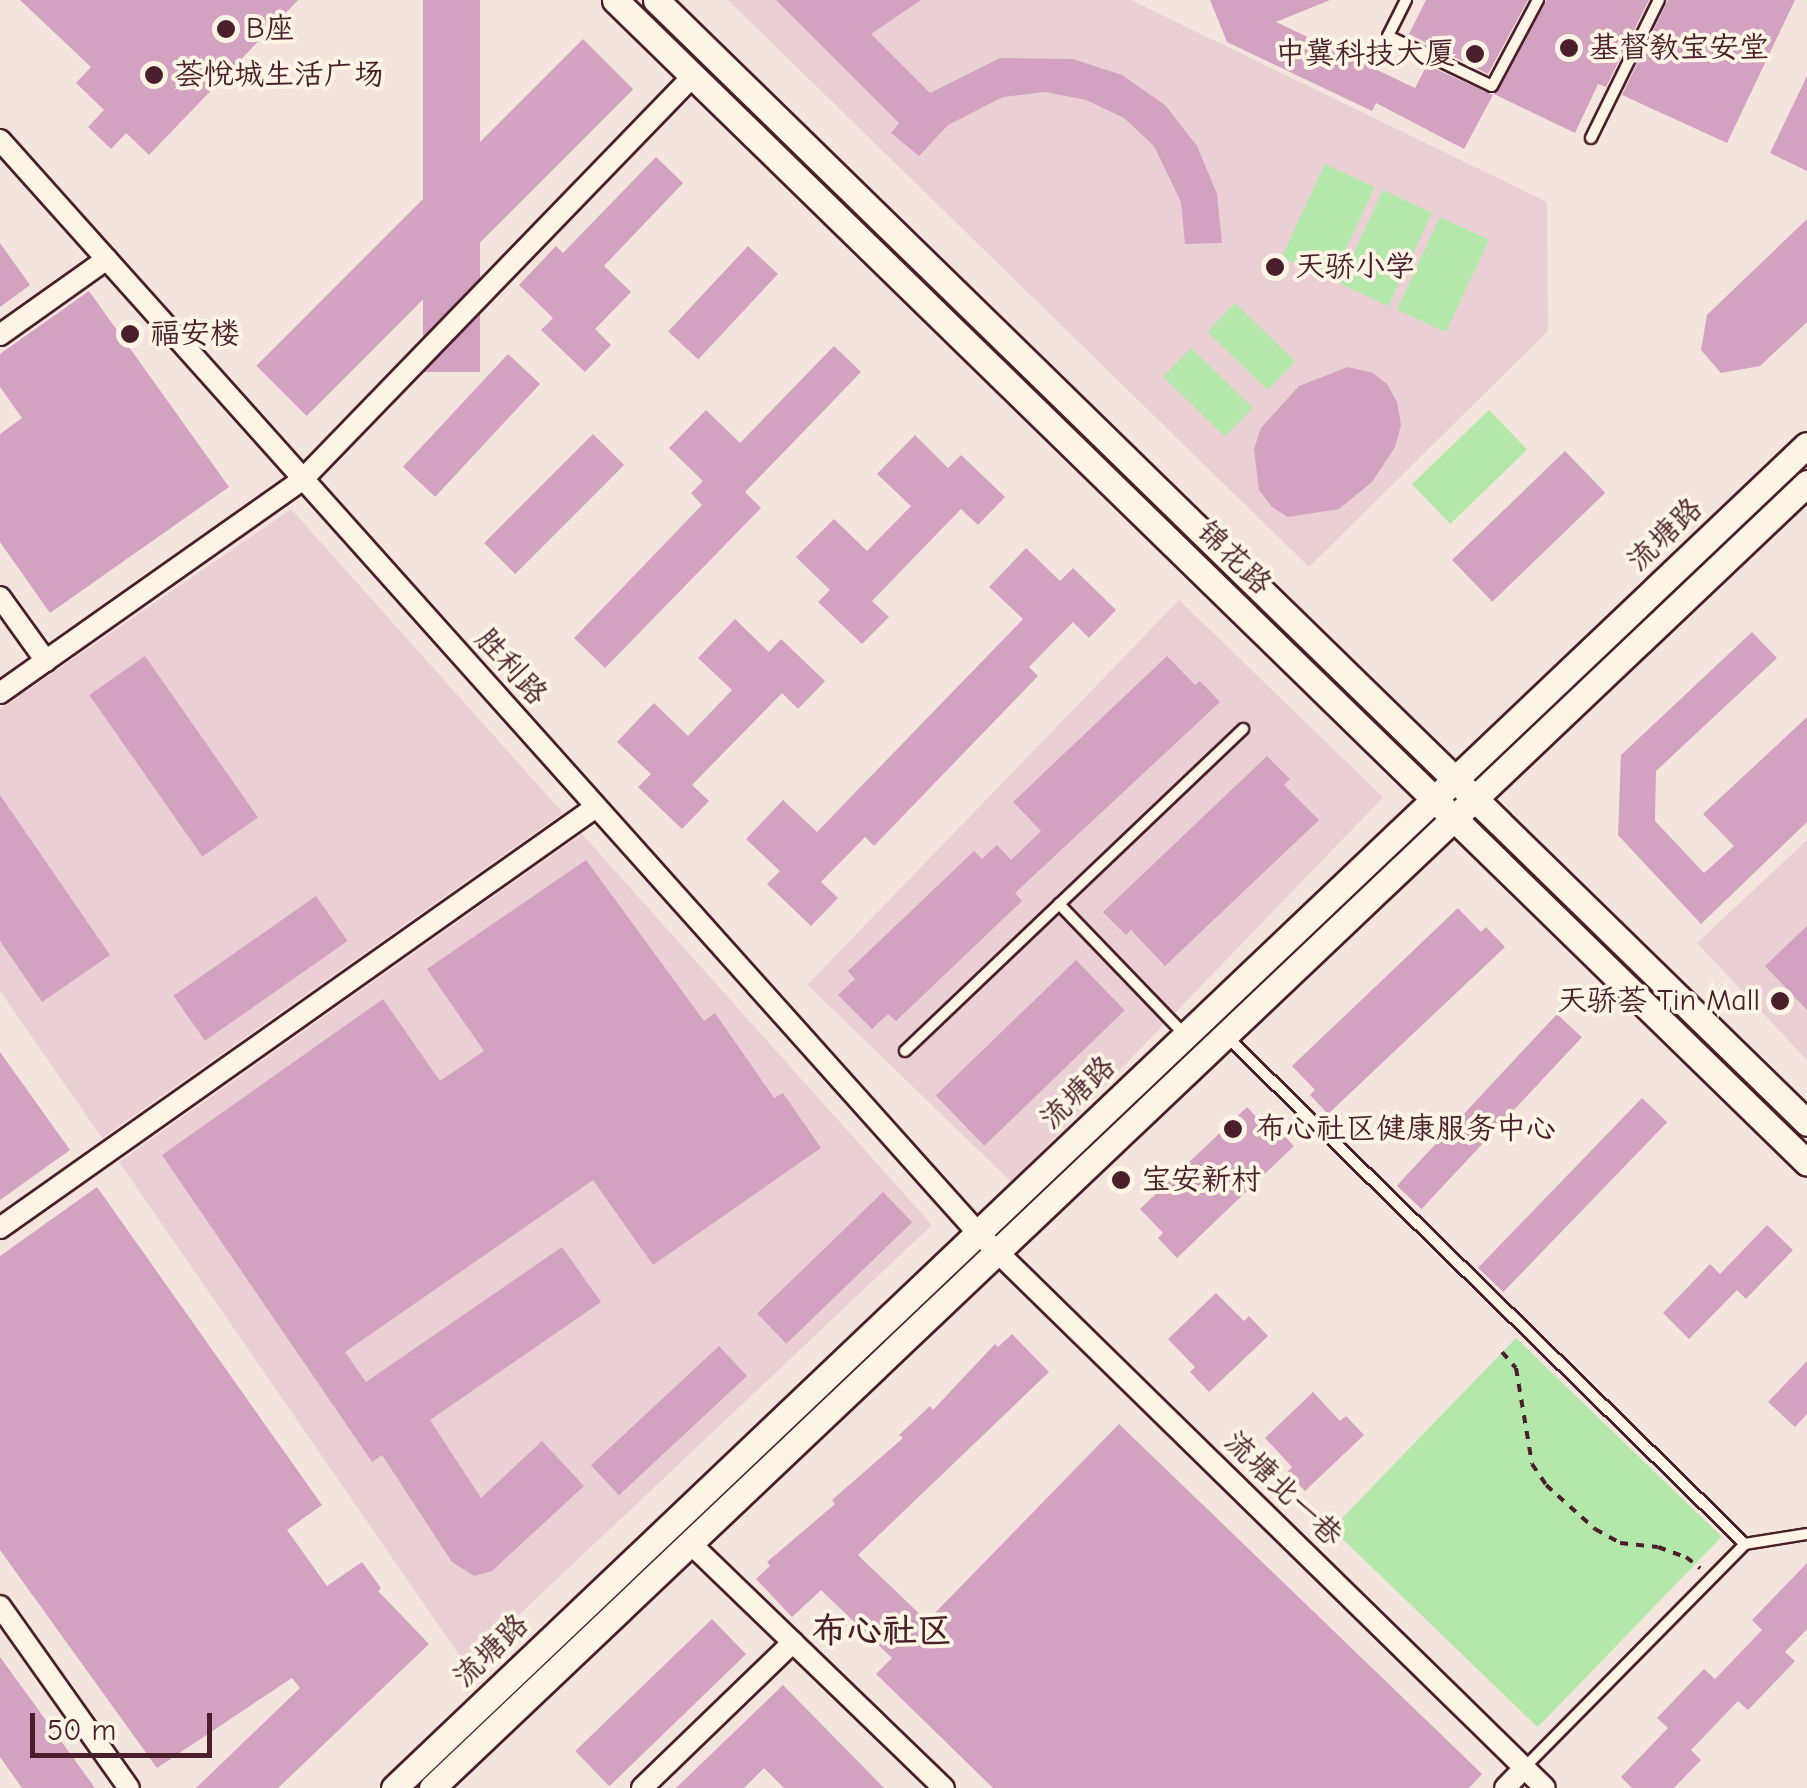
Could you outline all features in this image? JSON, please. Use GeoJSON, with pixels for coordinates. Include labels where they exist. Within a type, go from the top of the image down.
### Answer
{"type":"FeatureCollection","features":[{"type":"Feature","properties":{"kind":"street","name":"锦花路"},"geometry":{"type":"LineString","coordinates":[[615,0],[1807,1162]]}},
{"type":"Feature","properties":{"kind":"street","name":"锦花路"},"geometry":{"type":"LineString","coordinates":[[656,0],[1807,1123]]}},
{"type":"Feature","properties":{"kind":"street"},"geometry":{"type":"LineString","coordinates":[[0,694],[303,479],[693,76]]}},
{"type":"Feature","properties":{"kind":"street","name":"胜利路"},"geometry":{"type":"LineString","coordinates":[[0,140],[978,1233]]}},
{"type":"Feature","properties":{"kind":"street"},"geometry":{"type":"LineString","coordinates":[[0,335],[107,259]]}},
{"type":"Feature","properties":{"kind":"street","name":"流塘路"},"geometry":{"type":"LineString","coordinates":[[394,1788],[1807,445]]}},
{"type":"Feature","properties":{"kind":"street","name":"流塘路"},"geometry":{"type":"LineString","coordinates":[[432,1788],[1807,482]]}},
{"type":"Feature","properties":{"kind":"street"},"geometry":{"type":"LineString","coordinates":[[0,597],[46,661]]}},
{"type":"Feature","properties":{"kind":"street"},"geometry":{"type":"LineString","coordinates":[[0,1228],[596,807]]}},
{"type":"Feature","properties":{"kind":"street","name":"流塘北一巷"},"geometry":{"type":"LineString","coordinates":[[978,1233],[1545,1788]]}},
{"type":"Feature","properties":{"kind":"street"},"geometry":{"type":"LineString","coordinates":[[690,1543],[944,1788]]}},
{"type":"Feature","properties":{"kind":"street"},"geometry":{"type":"LineString","coordinates":[[0,1606],[129,1788]]}},
{"type":"Feature","properties":{"kind":"street"},"geometry":{"type":"LineString","coordinates":[[642,1788],[793,1642]]}},
{"type":"Feature","properties":{"kind":"street"},"geometry":{"type":"LineString","coordinates":[[1505,1788],[1524,1768]]}},
{"type":"Feature","properties":{"kind":"lane"},"geometry":{"type":"LineString","coordinates":[[1406,0],[1388,36],[1492,86],[1538,0]]}},
{"type":"Feature","properties":{"kind":"lane"},"geometry":{"type":"LineString","coordinates":[[1591,138],[1660,0]]}},
{"type":"Feature","properties":{"kind":"lane"},"geometry":{"type":"LineString","coordinates":[[905,1051],[1243,728]]}},
{"type":"Feature","properties":{"kind":"lane"},"geometry":{"type":"LineString","coordinates":[[1060,904],[1186,1036]]}},
{"type":"Feature","properties":{"kind":"lane"},"geometry":{"type":"LineString","coordinates":[[1225,1035],[1745,1544]]}},
{"type":"Feature","properties":{"kind":"lane"},"geometry":{"type":"LineString","coordinates":[[1524,1768],[1745,1544],[1807,1534]]}},
{"type":"Feature","properties":{"kind":"path"},"geometry":{"type":"LineString","coordinates":[[1502,1352],[1516,1368],[1532,1464],[1546,1485],[1594,1529],[1620,1543],[1658,1547],[1686,1557],[1712,1577]]}},
{"type":"Feature","properties":{"kind":"shaded area","name":"天骄小学"},"geometry":{"type":"Polygon","coordinates":[[[728,0],[1131,0],[1547,202],[1548,331],[1309,567],[728,0]]]}},
{"type":"Feature","properties":{"kind":"shaded area"},"geometry":{"type":"Polygon","coordinates":[[[291,509],[563,813],[102,1138],[0,991],[0,709],[291,509]]]}},
{"type":"Feature","properties":{"kind":"shaded area"},"geometry":{"type":"Polygon","coordinates":[[[1179,600],[1383,797],[1012,1182],[807,985],[1179,600]]]}},
{"type":"Feature","properties":{"kind":"shaded area"},"geometry":{"type":"Polygon","coordinates":[[[582,834],[932,1225],[466,1665],[119,1162],[582,834]]]}},
{"type":"Feature","properties":{"kind":"shaded area","name":"天骄荟 Tin Mall"},"geometry":{"type":"Polygon","coordinates":[[[1807,840],[1807,1060],[1697,943],[1807,840]]]}},
{"type":"Feature","properties":{"kind":"green space"},"geometry":{"type":"Polygon","coordinates":[[[1325,164],[1375,187],[1331,281],[1281,257],[1325,164]]]}},
{"type":"Feature","properties":{"kind":"green space"},"geometry":{"type":"Polygon","coordinates":[[[1383,190],[1432,213],[1388,306],[1339,283],[1383,190]]]}},
{"type":"Feature","properties":{"kind":"green space"},"geometry":{"type":"Polygon","coordinates":[[[1440,217],[1489,240],[1446,332],[1397,309],[1440,217]]]}},
{"type":"Feature","properties":{"kind":"green space"},"geometry":{"type":"Polygon","coordinates":[[[1235,303],[1295,361],[1268,390],[1207,332],[1235,303]]]}},
{"type":"Feature","properties":{"kind":"green space"},"geometry":{"type":"Polygon","coordinates":[[[1191,348],[1253,408],[1225,437],[1163,377],[1191,348]]]}},
{"type":"Feature","properties":{"kind":"green space"},"geometry":{"type":"Polygon","coordinates":[[[1489,410],[1527,450],[1450,524],[1412,484],[1489,410]]]}},
{"type":"Feature","properties":{"kind":"green space"},"geometry":{"type":"Polygon","coordinates":[[[1516,1338],[1722,1537],[1538,1727],[1332,1529],[1516,1338]]]}},
{"type":"Feature","properties":{"kind":"building","name":"荟悦城生活广场"},"geometry":{"type":"Polygon","coordinates":[[[20,0],[298,0],[149,155],[126,133],[111,149],[88,127],[104,110],[76,83],[91,67],[20,0]]]}},
{"type":"Feature","properties":{"kind":"building"},"geometry":{"type":"Polygon","coordinates":[[[423,0],[480,0],[480,372],[423,372],[423,0]]]}},
{"type":"Feature","properties":{"kind":"building"},"geometry":{"type":"Polygon","coordinates":[[[776,0],[921,0],[871,34],[930,93],[1000,58],[1073,59],[1122,75],[1165,105],[1197,146],[1217,194],[1222,243],[1185,244],[1181,202],[1154,146],[1124,118],[1086,100],[1045,92],[1003,97],[948,125],[919,156],[891,133],[899,123],[776,0]]]}},
{"type":"Feature","properties":{"kind":"building"},"geometry":{"type":"Polygon","coordinates":[[[1210,0],[1330,0],[1276,22],[1415,88],[1427,65],[1493,95],[1464,149],[1376,103],[1372,111],[1227,42],[1210,0]]]}},
{"type":"Feature","properties":{"kind":"building","name":"中冀科技大厦"},"geometry":{"type":"Polygon","coordinates":[[[1426,0],[1528,0],[1488,74],[1409,34],[1426,0]]]}},
{"type":"Feature","properties":{"kind":"building","name":"基督教宝安堂"},"geometry":{"type":"Polygon","coordinates":[[[1547,0],[1649,0],[1606,87],[1598,84],[1575,133],[1494,94],[1547,0]]]}},
{"type":"Feature","properties":{"kind":"building"},"geometry":{"type":"Polygon","coordinates":[[[1668,0],[1795,0],[1727,143],[1622,95],[1668,0]]]}},
{"type":"Feature","properties":{"kind":"building"},"geometry":{"type":"Polygon","coordinates":[[[583,39],[633,89],[307,416],[256,366],[583,39]]]}},
{"type":"Feature","properties":{"kind":"building"},"geometry":{"type":"Polygon","coordinates":[[[1807,76],[1807,171],[1770,153],[1807,76]]]}},
{"type":"Feature","properties":{"kind":"building"},"geometry":{"type":"Polygon","coordinates":[[[656,157],[683,183],[604,266],[631,292],[595,329],[611,345],[585,372],[541,330],[553,318],[519,285],[556,246],[563,253],[656,157]]]}},
{"type":"Feature","properties":{"kind":"building"},"geometry":{"type":"Polygon","coordinates":[[[1807,219],[1807,322],[1760,366],[1721,373],[1701,350],[1707,315],[1807,219]]]}},
{"type":"Feature","properties":{"kind":"building"},"geometry":{"type":"Polygon","coordinates":[[[0,243],[30,285],[0,307],[0,243]]]}},
{"type":"Feature","properties":{"kind":"building"},"geometry":{"type":"Polygon","coordinates":[[[748,246],[778,274],[698,360],[668,332],[748,246]]]}},
{"type":"Feature","properties":{"kind":"building"},"geometry":{"type":"Polygon","coordinates":[[[89,291],[229,487],[50,613],[0,542],[0,434],[22,418],[0,387],[0,354],[89,291]]]}},
{"type":"Feature","properties":{"kind":"building"},"geometry":{"type":"Polygon","coordinates":[[[834,346],[861,372],[745,492],[761,508],[605,668],[574,638],[702,505],[691,493],[703,481],[669,448],[706,410],[740,443],[834,346]]]}},
{"type":"Feature","properties":{"kind":"building"},"geometry":{"type":"Polygon","coordinates":[[[508,354],[540,384],[435,497],[403,467],[508,354]]]}},
{"type":"Feature","properties":{"kind":"building"},"geometry":{"type":"Polygon","coordinates":[[[1348,367],[1373,373],[1387,384],[1397,402],[1401,425],[1395,447],[1372,482],[1339,509],[1288,517],[1272,507],[1259,490],[1254,449],[1261,428],[1299,386],[1348,367]]]}},
{"type":"Feature","properties":{"kind":"building"},"geometry":{"type":"Polygon","coordinates":[[[593,434],[624,465],[515,574],[484,543],[593,434]]]}},
{"type":"Feature","properties":{"kind":"building"},"geometry":{"type":"Polygon","coordinates":[[[915,435],[948,468],[961,455],[1005,497],[978,525],[961,509],[872,601],[889,617],[862,644],[818,602],[830,590],[796,557],[834,519],[867,551],[911,506],[877,474],[915,435]]]}},
{"type":"Feature","properties":{"kind":"building"},"geometry":{"type":"Polygon","coordinates":[[[1565,451],[1605,493],[1492,602],[1452,560],[1565,451]]]}},
{"type":"Feature","properties":{"kind":"building"},"geometry":{"type":"Polygon","coordinates":[[[1026,548],[1060,581],[1073,568],[1116,610],[1089,638],[1073,622],[1029,667],[1038,676],[874,846],[865,837],[821,882],[838,898],[811,926],[767,884],[780,871],[746,839],[783,800],[817,832],[1023,619],[989,587],[1026,548]]]}},
{"type":"Feature","properties":{"kind":"building"},"geometry":{"type":"Polygon","coordinates":[[[735,619],[769,652],[781,639],[825,681],[798,709],[782,693],[692,785],[709,801],[682,829],[638,787],[651,774],[617,742],[654,703],[688,736],[732,690],[698,658],[735,619]]]}},
{"type":"Feature","properties":{"kind":"building"},"geometry":{"type":"Polygon","coordinates":[[[1752,632],[1777,658],[1656,771],[1655,821],[1704,873],[1734,846],[1703,814],[1807,717],[1807,822],[1701,924],[1618,835],[1621,755],[1752,632]]]}},
{"type":"Feature","properties":{"kind":"building"},"geometry":{"type":"Polygon","coordinates":[[[145,656],[258,817],[202,856],[89,695],[145,656]]]}},
{"type":"Feature","properties":{"kind":"building"},"geometry":{"type":"Polygon","coordinates":[[[1167,656],[1195,685],[1200,681],[1220,702],[1015,893],[1022,901],[896,1021],[888,1014],[872,1029],[838,995],[855,979],[848,971],[974,851],[982,859],[997,845],[1011,860],[1041,831],[1013,802],[1167,656]]]}},
{"type":"Feature","properties":{"kind":"building"},"geometry":{"type":"Polygon","coordinates":[[[1267,756],[1290,779],[1284,785],[1319,820],[1165,966],[1131,930],[1126,935],[1103,912],[1267,756]]]}},
{"type":"Feature","properties":{"kind":"building"},"geometry":{"type":"Polygon","coordinates":[[[0,795],[110,955],[42,1002],[0,941],[0,795]]]}},
{"type":"Feature","properties":{"kind":"building"},"geometry":{"type":"Polygon","coordinates":[[[586,860],[704,1021],[715,1013],[774,1098],[783,1093],[821,1148],[653,1265],[593,1180],[345,1352],[366,1382],[562,1247],[601,1302],[430,1420],[481,1498],[542,1441],[584,1486],[492,1571],[474,1576],[452,1562],[382,1455],[372,1462],[162,1155],[383,999],[440,1081],[484,1051],[427,969],[586,860]]]}},
{"type":"Feature","properties":{"kind":"building"},"geometry":{"type":"Polygon","coordinates":[[[316,896],[348,941],[205,1041],[173,996],[316,896]]]}},
{"type":"Feature","properties":{"kind":"building"},"geometry":{"type":"Polygon","coordinates":[[[1458,908],[1481,932],[1486,927],[1505,947],[1328,1114],[1310,1095],[1315,1090],[1292,1066],[1458,908]]]}},
{"type":"Feature","properties":{"kind":"building"},"geometry":{"type":"Polygon","coordinates":[[[1807,926],[1807,1010],[1765,966],[1807,926]]]}},
{"type":"Feature","properties":{"kind":"building"},"geometry":{"type":"Polygon","coordinates":[[[1076,960],[1125,1010],[984,1146],[936,1095],[1076,960]]]}},
{"type":"Feature","properties":{"kind":"building"},"geometry":{"type":"Polygon","coordinates":[[[1557,1014],[1582,1037],[1422,1209],[1397,1186],[1557,1014]]]}},
{"type":"Feature","properties":{"kind":"building"},"geometry":{"type":"Polygon","coordinates":[[[0,1052],[70,1150],[0,1200],[0,1052]]]}},
{"type":"Feature","properties":{"kind":"building"},"geometry":{"type":"Polygon","coordinates":[[[1642,1098],[1667,1122],[1503,1292],[1478,1268],[1642,1098]]]}},
{"type":"Feature","properties":{"kind":"building"},"geometry":{"type":"Polygon","coordinates":[[[1247,1107],[1270,1131],[1275,1126],[1294,1146],[1177,1258],[1158,1238],[1163,1233],[1140,1209],[1247,1107]]]}},
{"type":"Feature","properties":{"kind":"building"},"geometry":{"type":"Polygon","coordinates":[[[97,1187],[322,1505],[287,1530],[327,1586],[362,1562],[381,1588],[378,1591],[429,1644],[278,1788],[196,1788],[300,1688],[292,1678],[157,1768],[0,1550],[0,1256],[97,1187]]]}},
{"type":"Feature","properties":{"kind":"building"},"geometry":{"type":"Polygon","coordinates":[[[883,1192],[912,1222],[786,1344],[757,1314],[883,1192]]]}},
{"type":"Feature","properties":{"kind":"building"},"geometry":{"type":"Polygon","coordinates":[[[1767,1225],[1793,1250],[1746,1299],[1737,1290],[1689,1339],[1663,1313],[1710,1264],[1720,1274],[1767,1225]]]}},
{"type":"Feature","properties":{"kind":"building"},"geometry":{"type":"Polygon","coordinates":[[[1216,1293],[1244,1321],[1249,1316],[1268,1336],[1209,1392],[1190,1372],[1195,1367],[1168,1339],[1216,1293]]]}},
{"type":"Feature","properties":{"kind":"building"},"geometry":{"type":"Polygon","coordinates":[[[1012,1334],[1049,1372],[858,1555],[927,1621],[1119,1424],[1482,1774],[1469,1788],[993,1788],[876,1674],[892,1658],[821,1590],[792,1617],[756,1579],[770,1566],[767,1562],[835,1504],[832,1500],[903,1438],[899,1435],[930,1406],[933,1410],[995,1344],[998,1347],[1012,1334]]]}},
{"type":"Feature","properties":{"kind":"building"},"geometry":{"type":"Polygon","coordinates":[[[719,1346],[747,1376],[619,1495],[591,1465],[719,1346]]]}},
{"type":"Feature","properties":{"kind":"building"},"geometry":{"type":"Polygon","coordinates":[[[1807,1361],[1807,1414],[1795,1427],[1768,1402],[1807,1361]]]}},
{"type":"Feature","properties":{"kind":"building"},"geometry":{"type":"Polygon","coordinates":[[[1313,1392],[1340,1421],[1346,1416],[1364,1435],[1305,1491],[1287,1472],[1292,1467],[1265,1438],[1313,1392]]]}},
{"type":"Feature","properties":{"kind":"building"},"geometry":{"type":"Polygon","coordinates":[[[1807,1563],[1807,1629],[1785,1652],[1795,1661],[1748,1710],[1738,1701],[1691,1750],[1701,1760],[1674,1788],[1632,1788],[1621,1777],[1668,1728],[1657,1718],[1704,1669],[1715,1679],[1762,1630],[1752,1620],[1807,1563]]]}},
{"type":"Feature","properties":{"kind":"building"},"geometry":{"type":"Polygon","coordinates":[[[712,1619],[746,1654],[609,1786],[575,1751],[712,1619]]]}},
{"type":"Feature","properties":{"kind":"building"},"geometry":{"type":"Polygon","coordinates":[[[0,1657],[95,1788],[22,1788],[0,1757],[0,1657]]]}},
{"type":"Feature","properties":{"kind":"building"},"geometry":{"type":"Polygon","coordinates":[[[783,1685],[884,1788],[784,1788],[764,1768],[744,1788],[676,1788],[783,1685]]]}},
{"type":"Feature","properties":{"kind":"place","name":"B座"},"geometry":{"type":"Point","coordinates":[226,29]}},
{"type":"Feature","properties":{"kind":"place","name":"基督教宝安堂"},"geometry":{"type":"Point","coordinates":[1569,48]}},
{"type":"Feature","properties":{"kind":"place","name":"中冀科技大厦"},"geometry":{"type":"Point","coordinates":[1475,54]}},
{"type":"Feature","properties":{"kind":"place","name":"荟悦城生活广场"},"geometry":{"type":"Point","coordinates":[154,75]}},
{"type":"Feature","properties":{"kind":"place","name":"天骄小学"},"geometry":{"type":"Point","coordinates":[1275,267]}},
{"type":"Feature","properties":{"kind":"place","name":"福安楼"},"geometry":{"type":"Point","coordinates":[130,334]}},
{"type":"Feature","properties":{"kind":"place","name":"天骄荟 Tin Mall"},"geometry":{"type":"Point","coordinates":[1780,1001]}},
{"type":"Feature","properties":{"kind":"place","name":"布心社区健康服务中心"},"geometry":{"type":"Point","coordinates":[1233,1129]}},
{"type":"Feature","properties":{"kind":"place","name":"宝安新村"},"geometry":{"type":"Point","coordinates":[1121,1180]}},
{"type":"Feature","properties":{"kind":"district","name":"布心社区"},"geometry":{"type":"Point","coordinates":[882,1631]}}]}
